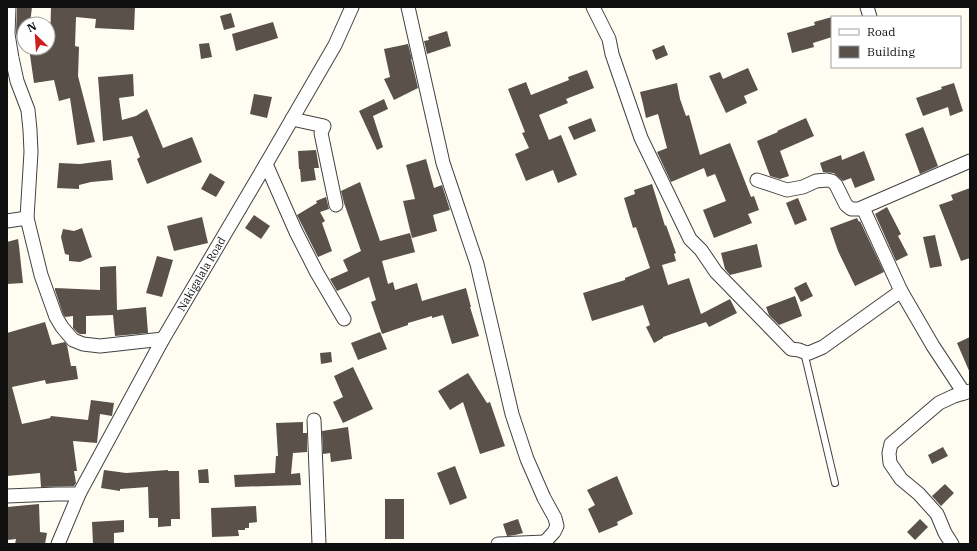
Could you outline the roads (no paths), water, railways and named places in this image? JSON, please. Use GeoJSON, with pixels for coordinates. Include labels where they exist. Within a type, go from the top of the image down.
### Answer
{"type":"FeatureCollection","features":[{"type":"Feature","properties":{"kind":"street"},"geometry":{"type":"LineString","coordinates":[[9,7],[8,34],[12,58],[17,81],[28,110],[30,130],[31,152],[27,218],[41,275],[56,317],[73,340],[83,344],[100,346],[163,339]]}},
{"type":"Feature","properties":{"kind":"street","name":"Nakigalala Road"},"geometry":{"type":"LineString","coordinates":[[58,544],[78,494],[119,422],[163,339],[334,45],[352,7]]}},
{"type":"Feature","properties":{"kind":"street"},"geometry":{"type":"LineString","coordinates":[[408,7],[443,163],[477,264],[512,414],[527,459],[544,498],[555,518],[557,526],[545,543],[498,544]]}},
{"type":"Feature","properties":{"kind":"street"},"geometry":{"type":"LineString","coordinates":[[593,7],[609,39],[612,54],[641,138],[690,239],[702,250],[716,272],[791,349],[809,353],[823,347],[901,291]]}},
{"type":"Feature","properties":{"kind":"street"},"geometry":{"type":"LineString","coordinates":[[292,119],[324,126],[321,133],[336,205]]}},
{"type":"Feature","properties":{"kind":"street"},"geometry":{"type":"LineString","coordinates":[[757,180],[787,190],[803,187],[816,181],[827,180],[836,185],[846,205],[851,209],[859,209],[970,161]]}},
{"type":"Feature","properties":{"kind":"street"},"geometry":{"type":"LineString","coordinates":[[266,164],[296,232],[317,273],[344,319]]}},
{"type":"Feature","properties":{"kind":"street"},"geometry":{"type":"LineString","coordinates":[[863,208],[901,291],[933,346],[967,392],[939,403],[891,444],[889,453],[890,463],[900,479],[919,494],[937,514],[945,533],[952,544]]}},
{"type":"Feature","properties":{"kind":"street"},"geometry":{"type":"LineString","coordinates":[[7,221],[27,218]]}},
{"type":"Feature","properties":{"kind":"street"},"geometry":{"type":"LineString","coordinates":[[314,420],[319,544]]}},
{"type":"Feature","properties":{"kind":"street"},"geometry":{"type":"LineString","coordinates":[[7,496],[78,494]]}},
{"type":"Feature","properties":{"kind":"lane"},"geometry":{"type":"LineString","coordinates":[[804,352],[835,483]]}}]}
